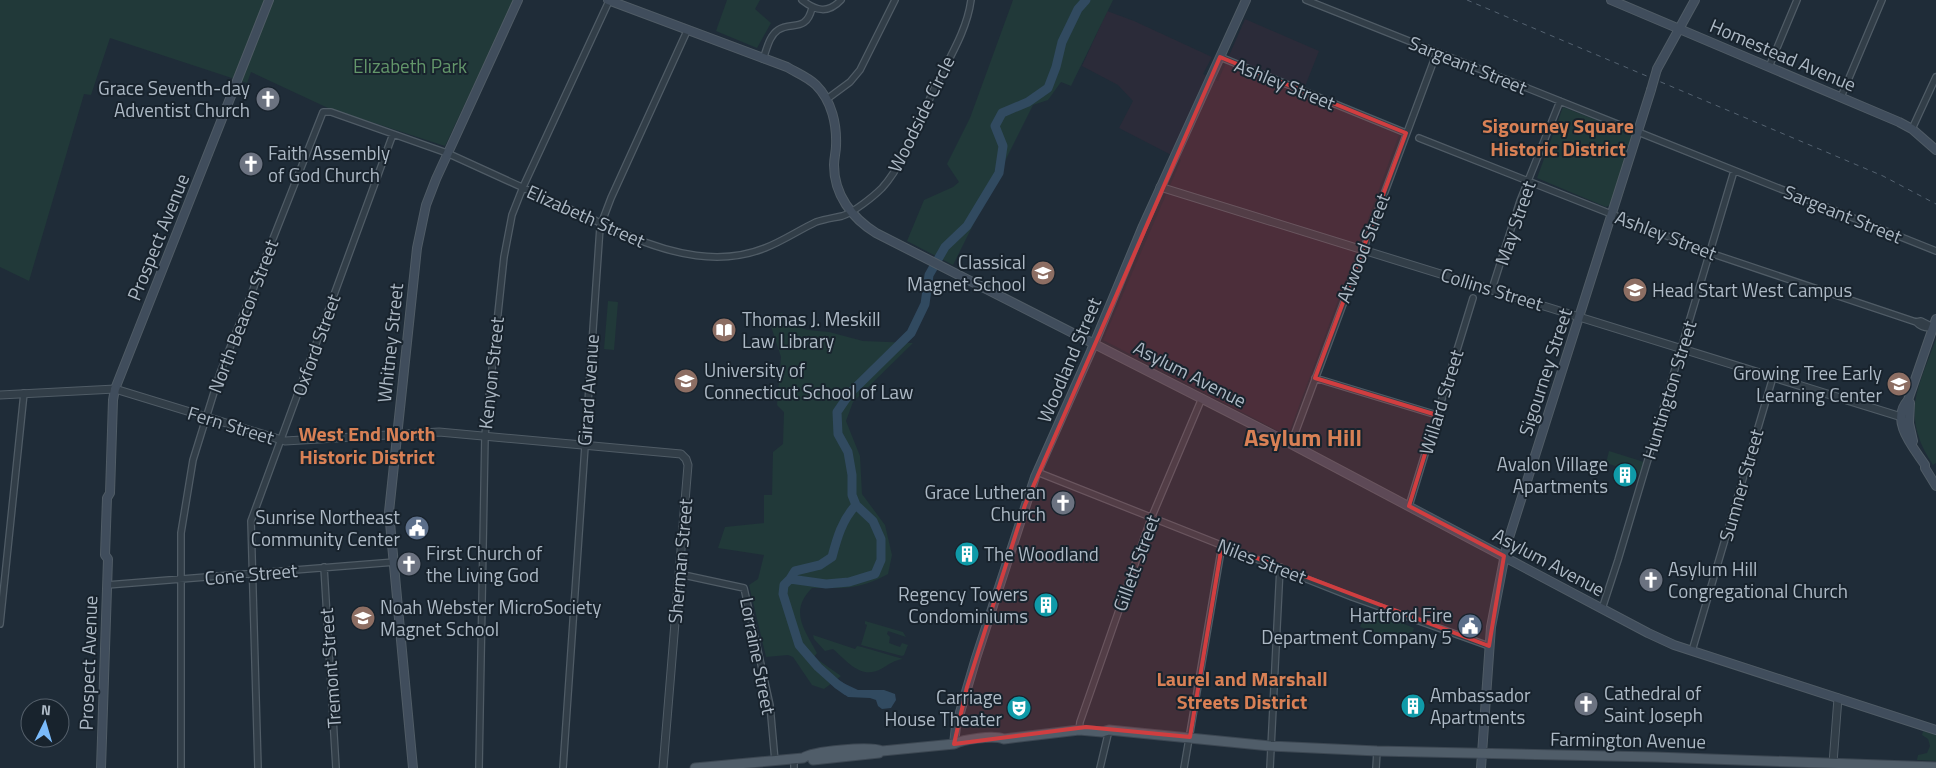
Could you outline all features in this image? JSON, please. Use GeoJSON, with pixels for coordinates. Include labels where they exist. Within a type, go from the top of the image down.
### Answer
{"type":"FeatureCollection","features":[{"type":"Feature","properties":{"kind":"main road","name":"Prospect Avenue"},"geometry":{"type":"LineString","coordinates":[[101,768],[108,560],[106,555],[107,498],[110,493],[115,389],[269,0]]}},
{"type":"Feature","properties":{"kind":"main road","name":"Whitney Street"},"geometry":{"type":"LineString","coordinates":[[413,768],[389,505],[409,309],[420,231],[426,205],[447,153],[518,0]]}},
{"type":"Feature","properties":{"kind":"main road","name":"Asylum Avenue"},"geometry":{"type":"LineString","coordinates":[[608,0],[787,67],[806,77],[817,86],[827,99],[834,119],[836,131],[834,164],[836,180],[843,201],[859,222],[876,233],[1291,444],[1648,633],[1692,651],[1936,730]]}},
{"type":"Feature","properties":{"kind":"main road","name":"Woodland Street"},"geometry":{"type":"LineString","coordinates":[[954,744],[956,726],[976,658],[1037,472],[1094,344],[1160,187],[1246,0]]}},
{"type":"Feature","properties":{"kind":"main road","name":"Homestead Avenue"},"geometry":{"type":"LineString","coordinates":[[1611,0],[1912,129],[1936,150]]}},
{"type":"Feature","properties":{"kind":"main road","name":"Sigourney Street"},"geometry":{"type":"LineString","coordinates":[[1481,768],[1489,646],[1504,556],[1658,69],[1695,0]]}},
{"type":"Feature","properties":{"kind":"main road"},"geometry":{"type":"LineString","coordinates":[[1935,324],[1908,400],[1905,402],[1905,418],[1907,440],[1914,447],[1936,486]]}},
{"type":"Feature","properties":{"kind":"main road"},"geometry":{"type":"LineString","coordinates":[[1925,465],[1929,467],[1936,477]]}},
{"type":"Feature","properties":{"kind":"main road","name":"Farmington Avenue"},"geometry":{"type":"LineString","coordinates":[[695,768],[775,760],[797,762],[877,754],[882,750],[954,744],[961,746],[996,743],[1004,739],[1079,730],[1086,726],[1102,726],[1109,730],[1270,746],[1482,754],[1600,755],[1833,765],[1936,766]]}},
{"type":"Feature","properties":{"kind":"street","name":"Kenyon Street"},"geometry":{"type":"LineString","coordinates":[[479,768],[485,435],[504,257],[512,215],[523,187],[608,0]]}},
{"type":"Feature","properties":{"kind":"street"},"geometry":{"type":"LineString","coordinates":[[802,0],[812,8],[824,9],[832,8],[841,0]]}},
{"type":"Feature","properties":{"kind":"street"},"geometry":{"type":"LineString","coordinates":[[827,99],[850,82],[860,70],[894,0]]}},
{"type":"Feature","properties":{"kind":"street","name":"Woodside Circle"},"geometry":{"type":"LineString","coordinates":[[850,212],[881,189],[898,165],[964,25],[971,0]]}},
{"type":"Feature","properties":{"kind":"street","name":"Sargeant Street"},"geometry":{"type":"LineString","coordinates":[[1306,0],[1630,129]]}},
{"type":"Feature","properties":{"kind":"street"},"geometry":{"type":"LineString","coordinates":[[1769,67],[1797,0]]}},
{"type":"Feature","properties":{"kind":"street"},"geometry":{"type":"LineString","coordinates":[[1841,98],[1882,0]]}},
{"type":"Feature","properties":{"kind":"street"},"geometry":{"type":"LineString","coordinates":[[764,59],[772,36],[779,29],[800,26],[806,20],[812,8]]}},
{"type":"Feature","properties":{"kind":"street","name":"Girard Avenue"},"geometry":{"type":"LineString","coordinates":[[562,768],[601,223],[687,31]]}},
{"type":"Feature","properties":{"kind":"street","name":"Atwood Street"},"geometry":{"type":"LineString","coordinates":[[1291,444],[1362,249],[1437,52]]}},
{"type":"Feature","properties":{"kind":"street","name":"Ashley Street"},"geometry":{"type":"LineString","coordinates":[[1220,57],[1406,133]]}},
{"type":"Feature","properties":{"kind":"street"},"geometry":{"type":"LineString","coordinates":[[1912,129],[1936,77]]}},
{"type":"Feature","properties":{"kind":"street","name":"May Street"},"geometry":{"type":"LineString","coordinates":[[1492,290],[1520,201],[1560,101]]}},
{"type":"Feature","properties":{"kind":"street","name":"Elizabeth Street"},"geometry":{"type":"LineString","coordinates":[[326,111],[447,153],[658,247],[690,255],[717,258],[755,252],[816,222],[850,212]]}},
{"type":"Feature","properties":{"kind":"street","name":"North Beacon Street"},"geometry":{"type":"LineString","coordinates":[[181,768],[181,526],[193,460],[234,336],[322,113],[326,111]]}},
{"type":"Feature","properties":{"kind":"street","name":"Sargeant Street"},"geometry":{"type":"LineString","coordinates":[[1638,132],[1936,251]]}},
{"type":"Feature","properties":{"kind":"street","name":"Oxford Street"},"geometry":{"type":"LineString","coordinates":[[258,768],[251,522],[393,134]]}},
{"type":"Feature","properties":{"kind":"street","name":"Ashley Street"},"geometry":{"type":"LineString","coordinates":[[1419,138],[1710,253],[1916,322],[1921,321],[1935,324]]}},
{"type":"Feature","properties":{"kind":"street","name":"Huntington Street"},"geometry":{"type":"LineString","coordinates":[[1602,609],[1621,553],[1734,170]]}},
{"type":"Feature","properties":{"kind":"street","name":"Collins Street"},"geometry":{"type":"LineString","coordinates":[[1160,187],[1905,418]]}},
{"type":"Feature","properties":{"kind":"street","name":"Willard Street"},"geometry":{"type":"LineString","coordinates":[[1409,506],[1473,298]]}},
{"type":"Feature","properties":{"kind":"street","name":"Sumner Street"},"geometry":{"type":"LineString","coordinates":[[1692,651],[1773,377]]}},
{"type":"Feature","properties":{"kind":"street"},"geometry":{"type":"LineString","coordinates":[[1315,378],[1437,415]]}},
{"type":"Feature","properties":{"kind":"street","name":"Fern Street"},"geometry":{"type":"LineString","coordinates":[[0,395],[115,389],[281,440],[292,441],[438,432],[584,445]]}},
{"type":"Feature","properties":{"kind":"street"},"geometry":{"type":"LineString","coordinates":[[0,624],[24,394]]}},
{"type":"Feature","properties":{"kind":"street","name":"Gillett Street"},"geometry":{"type":"LineString","coordinates":[[1079,730],[1080,722],[1152,517],[1202,398]]}},
{"type":"Feature","properties":{"kind":"street","name":"Sherman Street"},"geometry":{"type":"LineString","coordinates":[[584,445],[675,453],[685,458],[688,465],[663,768]]}},
{"type":"Feature","properties":{"kind":"street","name":"Niles Street"},"geometry":{"type":"LineString","coordinates":[[1037,472],[1359,600],[1489,646]]}},
{"type":"Feature","properties":{"kind":"street"},"geometry":{"type":"LineString","coordinates":[[1184,768],[1222,545]]}},
{"type":"Feature","properties":{"kind":"street","name":"Cone Street"},"geometry":{"type":"LineString","coordinates":[[107,585],[395,562]]}},
{"type":"Feature","properties":{"kind":"street"},"geometry":{"type":"LineString","coordinates":[[1270,768],[1280,567]]}},
{"type":"Feature","properties":{"kind":"street","name":"Tremont Street"},"geometry":{"type":"LineString","coordinates":[[324,568],[336,768]]}},
{"type":"Feature","properties":{"kind":"street","name":"Lorraine Street"},"geometry":{"type":"LineString","coordinates":[[679,574],[744,588],[770,705],[775,760]]}},
{"type":"Feature","properties":{"kind":"street"},"geometry":{"type":"LineString","coordinates":[[1833,765],[1838,698]]}},
{"type":"Feature","properties":{"kind":"street"},"geometry":{"type":"LineString","coordinates":[[1100,768],[1109,730]]}},
{"type":"Feature","properties":{"kind":"street"},"geometry":{"type":"LineString","coordinates":[[1376,768],[1377,751]]}},
{"type":"Feature","properties":{"kind":"highlighted area"},"geometry":{"type":"Polygon","coordinates":[[[1220,57],[1406,133],[1315,378],[1437,415],[1409,506],[1504,556],[1489,646],[1222,545],[1190,737],[1086,727],[954,744],[967,687],[1025,505],[1220,57]]]}},
{"type":"Feature","properties":{"kind":"shaded area"},"geometry":{"type":"Polygon","coordinates":[[[1107,11],[1134,21],[1212,57],[1203,74],[1218,81],[1245,19],[1319,51],[1302,94],[1399,135],[1288,436],[1103,340],[1181,160],[1119,128],[1133,101],[1118,85],[1082,66],[1107,11]]]}},
{"type":"Feature","properties":{"kind":"green space","name":"Elizabeth Park"},"geometry":{"type":"Polygon","coordinates":[[[0,0],[514,0],[445,146],[328,108],[251,72],[247,83],[110,38],[91,95],[84,94],[29,281],[0,267],[0,0]]]}},
{"type":"Feature","properties":{"kind":"green space"},"geometry":{"type":"Polygon","coordinates":[[[727,0],[760,0],[755,9],[771,23],[757,48],[716,31],[727,0]]]}},
{"type":"Feature","properties":{"kind":"green space"},"geometry":{"type":"Polygon","coordinates":[[[1013,0],[1113,0],[1071,86],[1061,82],[1048,100],[1033,105],[953,265],[907,241],[924,200],[953,187],[959,182],[947,164],[970,118],[1013,0]]]}},
{"type":"Feature","properties":{"kind":"green space"},"geometry":{"type":"Polygon","coordinates":[[[1563,107],[1632,134],[1610,205],[1606,207],[1537,178],[1563,107]]]}},
{"type":"Feature","properties":{"kind":"green space"},"geometry":{"type":"Polygon","coordinates":[[[608,301],[618,302],[614,350],[604,349],[608,301]]]}},
{"type":"Feature","properties":{"kind":"green space"},"geometry":{"type":"Polygon","coordinates":[[[782,313],[790,325],[808,330],[829,332],[863,341],[913,343],[853,402],[846,421],[860,456],[862,494],[885,525],[892,555],[888,574],[878,579],[852,587],[812,588],[805,596],[801,604],[801,620],[817,653],[814,657],[841,676],[824,689],[812,685],[793,657],[788,655],[766,657],[749,585],[758,579],[764,555],[718,548],[725,527],[764,523],[764,495],[772,495],[773,452],[783,444],[784,412],[777,405],[781,357],[768,317],[782,313]]]}},
{"type":"Feature","properties":{"kind":"green space"},"geometry":{"type":"Polygon","coordinates":[[[1936,339],[1936,463],[1933,465],[1917,431],[1915,402],[1923,373],[1936,339]]]}},
{"type":"Feature","properties":{"kind":"green space"},"geometry":{"type":"Polygon","coordinates":[[[1609,451],[1644,462],[1640,474],[1606,463],[1609,451]]]}},
{"type":"Feature","properties":{"kind":"green space"},"geometry":{"type":"Polygon","coordinates":[[[1367,609],[1414,628],[1408,645],[1360,627],[1367,609]]]}},
{"type":"Feature","properties":{"kind":"green space"},"geometry":{"type":"Polygon","coordinates":[[[865,621],[903,632],[906,637],[888,631],[887,634],[890,637],[889,643],[900,647],[902,643],[908,645],[904,655],[861,645],[867,625],[865,621]]]}},
{"type":"Feature","properties":{"kind":"green space"},"geometry":{"type":"Polygon","coordinates":[[[813,635],[855,649],[857,646],[862,647],[903,659],[874,672],[861,671],[849,664],[833,649],[825,651],[814,639],[813,635]]]}},
{"type":"Feature","properties":{"kind":"green space"},"geometry":{"type":"Polygon","coordinates":[[[1923,731],[1936,735],[1936,761],[1917,760],[1918,755],[1927,753],[1930,746],[1928,739],[1922,735],[1923,731]]]}},
{"type":"Feature","properties":{"kind":"water"},"geometry":{"type":"Polygon","coordinates":[[[841,682],[858,690],[884,690],[895,694],[896,700],[891,708],[882,709],[878,706],[876,700],[848,697],[835,687],[841,682]]]}},
{"type":"Feature","properties":{"kind":"waterway"},"geometry":{"type":"LineString","coordinates":[[847,691],[818,667],[799,645],[783,594],[784,585],[790,579],[826,584],[849,582],[875,574],[881,560],[881,539],[873,521],[856,505],[852,495],[852,475],[848,452],[838,434],[837,412],[850,393],[911,333],[925,304],[929,275],[945,247],[967,226],[999,173],[1003,146],[995,126],[1002,113],[1028,102],[1048,88],[1056,67],[1062,42],[1078,9],[1086,0]]}},
{"type":"Feature","properties":{"kind":"waterway"},"geometry":{"type":"LineString","coordinates":[[790,579],[795,571],[820,565],[832,557],[838,536],[856,505]]}},
{"type":"Feature","properties":{"kind":"railway"},"geometry":{"type":"LineString","coordinates":[[1467,0],[1883,176],[1936,204]]}},
{"type":"Feature","properties":{"kind":"place","name":"Grace Seventh-day Adventist Church"},"geometry":{"type":"Point","coordinates":[268,99]}},
{"type":"Feature","properties":{"kind":"place","name":"Faith Assembly of God Church"},"geometry":{"type":"Point","coordinates":[251,164]}},
{"type":"Feature","properties":{"kind":"place","name":"Classical Magnet School"},"geometry":{"type":"Point","coordinates":[1043,273]}},
{"type":"Feature","properties":{"kind":"place","name":"Head Start West Campus"},"geometry":{"type":"Point","coordinates":[1635,290]}},
{"type":"Feature","properties":{"kind":"place","name":"Thomas J. Meskill Law Library"},"geometry":{"type":"Point","coordinates":[724,330]}},
{"type":"Feature","properties":{"kind":"place","name":"University of Connecticut School of Law"},"geometry":{"type":"Point","coordinates":[686,381]}},
{"type":"Feature","properties":{"kind":"place","name":"Growing Tree Early Learning Center"},"geometry":{"type":"Point","coordinates":[1899,384]}},
{"type":"Feature","properties":{"kind":"place","name":"Avalon Village Apartments"},"geometry":{"type":"Point","coordinates":[1625,475]}},
{"type":"Feature","properties":{"kind":"place","name":"Grace Lutheran Church"},"geometry":{"type":"Point","coordinates":[1063,503]}},
{"type":"Feature","properties":{"kind":"place","name":"Sunrise Northeast Community Center"},"geometry":{"type":"Point","coordinates":[417,528]}},
{"type":"Feature","properties":{"kind":"place","name":"The Woodland"},"geometry":{"type":"Point","coordinates":[967,554]}},
{"type":"Feature","properties":{"kind":"place","name":"First Church of the Living God"},"geometry":{"type":"Point","coordinates":[409,564]}},
{"type":"Feature","properties":{"kind":"place","name":"Asylum Hill Congregational Church"},"geometry":{"type":"Point","coordinates":[1651,580]}},
{"type":"Feature","properties":{"kind":"place","name":"Regency Towers Condominiums"},"geometry":{"type":"Point","coordinates":[1046,605]}},
{"type":"Feature","properties":{"kind":"place","name":"Noah Webster MicroSociety Magnet School"},"geometry":{"type":"Point","coordinates":[363,618]}},
{"type":"Feature","properties":{"kind":"place","name":"Hartford Fire Department Company 5"},"geometry":{"type":"Point","coordinates":[1470,626]}},
{"type":"Feature","properties":{"kind":"place","name":"Cathedral of Saint Joseph"},"geometry":{"type":"Point","coordinates":[1586,704]}},
{"type":"Feature","properties":{"kind":"place","name":"Ambassador Apartments"},"geometry":{"type":"Point","coordinates":[1413,706]}},
{"type":"Feature","properties":{"kind":"place","name":"Carriage House Theater"},"geometry":{"type":"Point","coordinates":[1019,708]}},
{"type":"Feature","properties":{"kind":"district","name":"Sigourney Square Historic District"},"geometry":{"type":"Point","coordinates":[1558,138]}},
{"type":"Feature","properties":{"kind":"district","name":"Asylum Hill"},"geometry":{"type":"Point","coordinates":[1303,438]}},
{"type":"Feature","properties":{"kind":"district","name":"West End North Historic District"},"geometry":{"type":"Point","coordinates":[367,446]}},
{"type":"Feature","properties":{"kind":"district","name":"Laurel and Marshall Streets District"},"geometry":{"type":"Point","coordinates":[1242,690]}}]}
